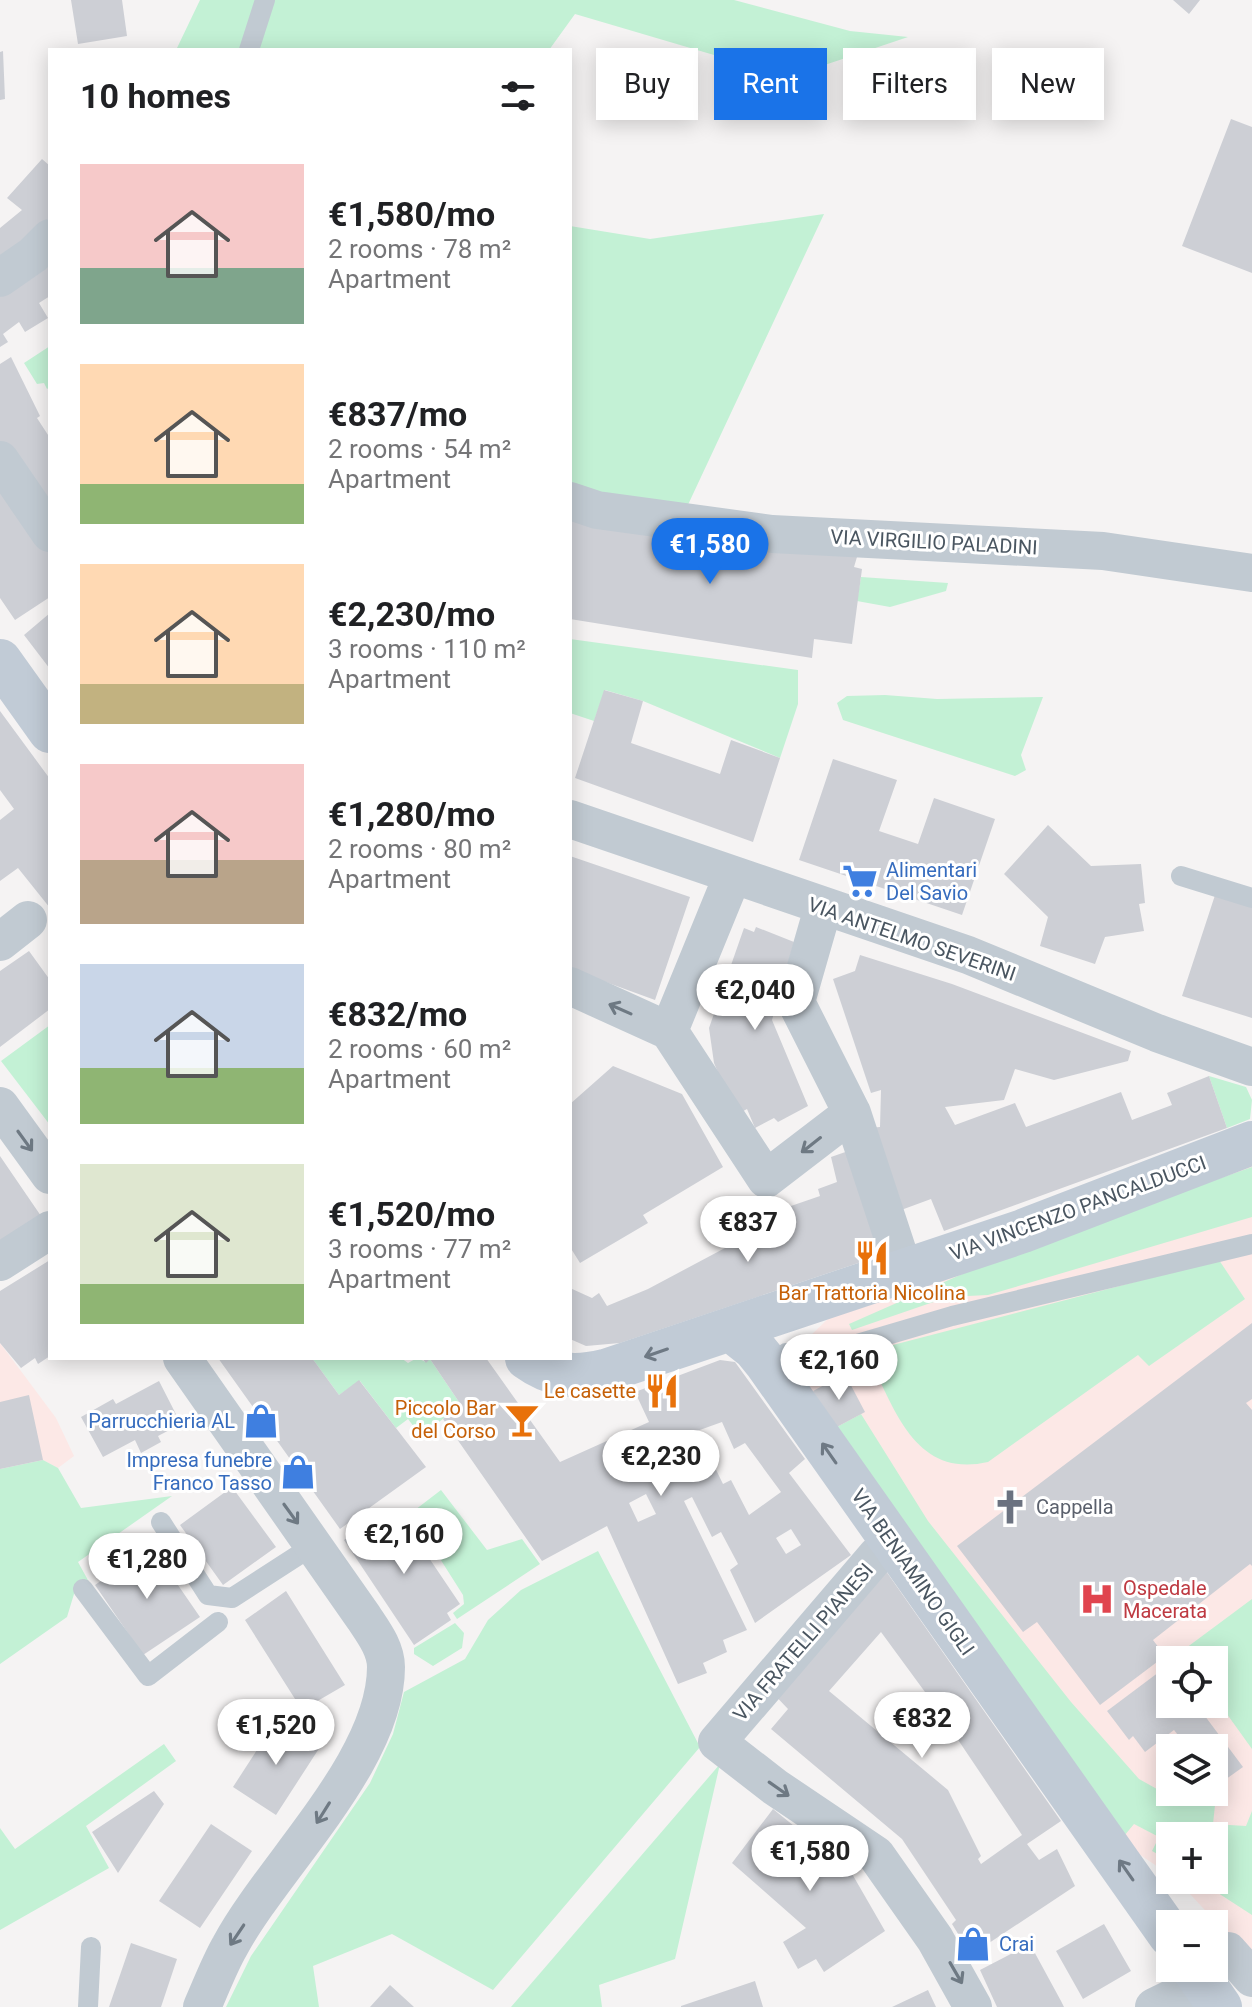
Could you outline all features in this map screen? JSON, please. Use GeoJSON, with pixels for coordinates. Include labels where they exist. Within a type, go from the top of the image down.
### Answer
{"type":"FeatureCollection","features":[{"type":"Feature","properties":{"kind":"main road"},"geometry":{"type":"LineString","coordinates":[[3,669],[48,728]]}},
{"type":"Feature","properties":{"kind":"main road","name":"VIA VINCENZO PANCALDUCCI"},"geometry":{"type":"LineString","coordinates":[[530,1360],[553,1373],[576,1377],[1023,1231],[1252,1143]]}},
{"type":"Feature","properties":{"kind":"main road"},"geometry":{"type":"LineString","coordinates":[[786,1353],[796,1329],[820,1299]]}},
{"type":"Feature","properties":{"kind":"main road","name":"VIA BENIAMINO GIGLI"},"geometry":{"type":"LineString","coordinates":[[730,1329],[754,1348],[1156,1915]]}},
{"type":"Feature","properties":{"kind":"main road","name":"VIA BENIAMINO GIGLI"},"geometry":{"type":"LineString","coordinates":[[786,1353],[786,1374],[795,1406]]}},
{"type":"Feature","properties":{"kind":"street"},"geometry":{"type":"LineString","coordinates":[[0,278],[33,255],[48,240]]}},
{"type":"Feature","properties":{"kind":"street"},"geometry":{"type":"LineString","coordinates":[[0,460],[48,530]]}},
{"type":"Feature","properties":{"kind":"street","name":"VIA VIRGILIO PALADINI"},"geometry":{"type":"LineString","coordinates":[[572,502],[597,510],[772,534],[1103,551],[1252,573]]}},
{"type":"Feature","properties":{"kind":"street","name":"VIA ANTELMO SEVERINI"},"geometry":{"type":"LineString","coordinates":[[572,820],[732,877],[968,955],[1157,1033],[1252,1067]]}},
{"type":"Feature","properties":{"kind":"street"},"geometry":{"type":"LineString","coordinates":[[669,1031],[732,877]]}},
{"type":"Feature","properties":{"kind":"street"},"geometry":{"type":"LineString","coordinates":[[823,908],[796,1002],[852,1113],[904,1271]]}},
{"type":"Feature","properties":{"kind":"street"},"geometry":{"type":"LineString","coordinates":[[572,987],[669,1031],[766,1179],[852,1113]]}},
{"type":"Feature","properties":{"kind":"street"},"geometry":{"type":"LineString","coordinates":[[0,1106],[48,1172]]}},
{"type":"Feature","properties":{"kind":"street"},"geometry":{"type":"LineString","coordinates":[[0,1262],[48,1231]]}},
{"type":"Feature","properties":{"kind":"street"},"geometry":{"type":"LineString","coordinates":[[183,1360],[379,1642],[386,1665],[384,1696],[373,1727],[320,1819],[230,1945],[202,2007]]}},
{"type":"Feature","properties":{"kind":"street","name":"VIA FRATELLI PIANESI"},"geometry":{"type":"LineString","coordinates":[[892,1544],[877,1555],[717,1742],[775,1787],[876,1855],[935,1939],[973,2007]]}},
{"type":"Feature","properties":{"kind":"street"},"geometry":{"type":"LineString","coordinates":[[1228,1951],[1252,1978]]}},
{"type":"Feature","properties":{"kind":"street"},"geometry":{"type":"LineString","coordinates":[[1154,2007],[1200,1982]]}},
{"type":"Feature","properties":{"kind":"lane"},"geometry":{"type":"LineString","coordinates":[[250,48],[265,0]]}},
{"type":"Feature","properties":{"kind":"lane"},"geometry":{"type":"LineString","coordinates":[[1181,876],[1252,898]]}},
{"type":"Feature","properties":{"kind":"lane"},"geometry":{"type":"LineString","coordinates":[[786,1353],[816,1356],[952,1316],[1251,1246]]}},
{"type":"Feature","properties":{"kind":"lane"},"geometry":{"type":"LineString","coordinates":[[161,1522],[208,1595],[232,1598],[314,1545]]}},
{"type":"Feature","properties":{"kind":"lane"},"geometry":{"type":"LineString","coordinates":[[83,1589],[148,1676],[218,1622]]}},
{"type":"Feature","properties":{"kind":"lane"},"geometry":{"type":"LineString","coordinates":[[88,2007],[91,1947]]}},
{"type":"Feature","properties":{"kind":"shaded area","name":"Ospedale Macerata"},"geometry":{"type":"Polygon","coordinates":[[[1252,1154],[1252,1961],[1228,1935],[1228,1910],[1205,1910],[1190,1894],[1228,1894],[1228,1822],[1156,1822],[1156,1866],[1121,1842],[801,1382],[802,1359],[810,1336],[830,1317],[1252,1154]]]}},
{"type":"Feature","properties":{"kind":"shaded area"},"geometry":{"type":"Polygon","coordinates":[[[0,1343],[56,1418],[74,1456],[58,1468],[43,1460],[0,1469],[0,1343]]]}},
{"type":"Feature","properties":{"kind":"green space"},"geometry":{"type":"Polygon","coordinates":[[[200,0],[734,0],[850,31],[908,37],[875,48],[843,48],[843,59],[827,64],[827,48],[714,48],[714,55],[575,14],[550,48],[177,48],[200,0]]]}},
{"type":"Feature","properties":{"kind":"green space"},"geometry":{"type":"Polygon","coordinates":[[[824,214],[686,509],[572,488],[572,226],[650,239],[824,214]]]}},
{"type":"Feature","properties":{"kind":"green space"},"geometry":{"type":"Polygon","coordinates":[[[48,347],[48,388],[44,383],[37,384],[24,363],[48,347]]]}},
{"type":"Feature","properties":{"kind":"green space"},"geometry":{"type":"Polygon","coordinates":[[[861,577],[948,583],[946,591],[890,607],[857,601],[861,577]]]}},
{"type":"Feature","properties":{"kind":"green space"},"geometry":{"type":"Polygon","coordinates":[[[572,639],[798,670],[798,704],[780,758],[643,701],[605,690],[594,721],[572,714],[572,639]]]}},
{"type":"Feature","properties":{"kind":"green space"},"geometry":{"type":"Polygon","coordinates":[[[847,696],[937,699],[1043,697],[1021,755],[1026,770],[1015,776],[843,720],[837,703],[847,696]]]}},
{"type":"Feature","properties":{"kind":"green space"},"geometry":{"type":"Polygon","coordinates":[[[48,1026],[48,1122],[1,1061],[48,1026]]]}},
{"type":"Feature","properties":{"kind":"green space"},"geometry":{"type":"Polygon","coordinates":[[[1209,1076],[1246,1087],[1252,1100],[1250,1119],[1227,1128],[1209,1076]]]}},
{"type":"Feature","properties":{"kind":"green space"},"geometry":{"type":"Polygon","coordinates":[[[1252,1167],[1252,1217],[988,1295],[948,1297],[852,1330],[849,1324],[1019,1249],[1252,1167]]]}},
{"type":"Feature","properties":{"kind":"green space"},"geometry":{"type":"Polygon","coordinates":[[[1219,1260],[1245,1299],[1149,1366],[1138,1355],[988,1462],[962,1464],[941,1460],[924,1449],[909,1434],[897,1415],[866,1352],[1219,1260]]]}},
{"type":"Feature","properties":{"kind":"green space"},"geometry":{"type":"Polygon","coordinates":[[[313,1360],[404,1360],[408,1363],[431,1360],[461,1405],[421,1436],[408,1419],[396,1428],[360,1381],[339,1395],[313,1360]]]}},
{"type":"Feature","properties":{"kind":"green space"},"geometry":{"type":"Polygon","coordinates":[[[861,1414],[928,1521],[1071,1702],[1139,1779],[1156,1788],[1156,1806],[1215,1806],[1213,1822],[1156,1822],[1156,1835],[1134,1824],[1124,1836],[833,1429],[861,1414]]]}},
{"type":"Feature","properties":{"kind":"green space"},"geometry":{"type":"Polygon","coordinates":[[[43,1460],[58,1468],[81,1508],[172,1496],[78,1562],[89,1582],[74,1594],[67,1617],[0,1664],[0,1469],[43,1460]]]}},
{"type":"Feature","properties":{"kind":"green space"},"geometry":{"type":"Polygon","coordinates":[[[441,1490],[487,1550],[522,1539],[540,1564],[457,1619],[453,1613],[464,1604],[463,1595],[411,1513],[441,1490]]]}},
{"type":"Feature","properties":{"kind":"green space"},"geometry":{"type":"Polygon","coordinates":[[[598,1551],[700,1747],[493,1990],[392,1934],[313,1966],[319,2007],[226,2007],[251,1956],[370,1783],[393,1734],[404,1692],[465,1659],[488,1620],[521,1590],[598,1551]]]}},
{"type":"Feature","properties":{"kind":"green space"},"geometry":{"type":"Polygon","coordinates":[[[1252,1599],[1252,1749],[1228,1716],[1228,1646],[1189,1646],[1252,1599]]]}},
{"type":"Feature","properties":{"kind":"green space"},"geometry":{"type":"Polygon","coordinates":[[[455,1623],[464,1633],[462,1648],[433,1666],[414,1654],[414,1648],[455,1623]]]}},
{"type":"Feature","properties":{"kind":"green space"},"geometry":{"type":"Polygon","coordinates":[[[164,1744],[176,1761],[86,1826],[109,1868],[0,1930],[0,1828],[15,1849],[164,1744]]]}},
{"type":"Feature","properties":{"kind":"green space"},"geometry":{"type":"Polygon","coordinates":[[[720,1764],[675,1959],[599,1985],[602,2007],[511,2007],[720,1764]]]}},
{"type":"Feature","properties":{"kind":"green space"},"geometry":{"type":"Polygon","coordinates":[[[1252,1811],[1252,1915],[1220,1894],[1228,1894],[1228,1825],[1246,1826],[1252,1811]]]}},
{"type":"Feature","properties":{"kind":"building"},"geometry":{"type":"Polygon","coordinates":[[[71,0],[122,0],[127,36],[78,44],[71,0]]]}},
{"type":"Feature","properties":{"kind":"building"},"geometry":{"type":"Polygon","coordinates":[[[1173,0],[1200,0],[1189,14],[1173,0]]]}},
{"type":"Feature","properties":{"kind":"building"},"geometry":{"type":"Polygon","coordinates":[[[3,51],[5,99],[0,100],[0,52],[3,51]]]}},
{"type":"Feature","properties":{"kind":"building"},"geometry":{"type":"Polygon","coordinates":[[[1231,119],[1252,127],[1252,273],[1182,246],[1231,119]]]}},
{"type":"Feature","properties":{"kind":"building"},"geometry":{"type":"Polygon","coordinates":[[[42,159],[48,164],[48,219],[0,264],[0,228],[22,210],[7,198],[42,159]]]}},
{"type":"Feature","properties":{"kind":"building"},"geometry":{"type":"Polygon","coordinates":[[[48,262],[48,297],[39,303],[48,318],[25,332],[19,322],[3,334],[8,342],[0,347],[0,297],[48,262]]]}},
{"type":"Feature","properties":{"kind":"building"},"geometry":{"type":"Polygon","coordinates":[[[11,357],[40,416],[37,418],[48,435],[48,522],[0,450],[0,364],[11,357]]]}},
{"type":"Feature","properties":{"kind":"building"},"geometry":{"type":"Polygon","coordinates":[[[0,471],[48,544],[48,598],[15,620],[0,598],[0,471]]]}},
{"type":"Feature","properties":{"kind":"building"},"geometry":{"type":"Polygon","coordinates":[[[572,511],[857,557],[854,567],[862,569],[852,644],[814,639],[812,658],[572,619],[572,511]]]}},
{"type":"Feature","properties":{"kind":"building"},"geometry":{"type":"Polygon","coordinates":[[[48,615],[48,666],[24,635],[48,615]]]}},
{"type":"Feature","properties":{"kind":"building"},"geometry":{"type":"Polygon","coordinates":[[[604,690],[643,701],[631,743],[720,774],[731,740],[780,758],[753,842],[575,778],[604,690]]]}},
{"type":"Feature","properties":{"kind":"building"},"geometry":{"type":"Polygon","coordinates":[[[0,711],[48,776],[48,906],[18,868],[0,881],[0,820],[14,809],[0,790],[0,711]]]}},
{"type":"Feature","properties":{"kind":"building"},"geometry":{"type":"Polygon","coordinates":[[[833,759],[897,780],[879,831],[918,844],[934,798],[995,819],[962,915],[799,860],[833,759]]]}},
{"type":"Feature","properties":{"kind":"building"},"geometry":{"type":"Polygon","coordinates":[[[1048,825],[1091,866],[1141,864],[1145,903],[1139,904],[1144,931],[1105,937],[1095,964],[1040,946],[1048,917],[1004,874],[1048,825]]]}},
{"type":"Feature","properties":{"kind":"building"},"geometry":{"type":"Polygon","coordinates":[[[572,857],[690,897],[655,1000],[572,970],[572,857]]]}},
{"type":"Feature","properties":{"kind":"building"},"geometry":{"type":"Polygon","coordinates":[[[1217,889],[1252,900],[1252,1018],[1182,996],[1217,889]]]}},
{"type":"Feature","properties":{"kind":"building"},"geometry":{"type":"Polygon","coordinates":[[[756,927],[794,942],[772,1020],[808,1106],[778,1122],[774,1118],[755,1128],[747,1109],[736,1115],[714,1063],[709,1028],[744,928],[754,932],[756,927]]]}},
{"type":"Feature","properties":{"kind":"building"},"geometry":{"type":"Polygon","coordinates":[[[29,951],[48,977],[48,1011],[0,1047],[0,971],[29,951]]]}},
{"type":"Feature","properties":{"kind":"building"},"geometry":{"type":"Polygon","coordinates":[[[860,955],[952,984],[1131,1051],[1128,1061],[1054,1080],[1015,1069],[1004,1100],[945,1107],[955,1125],[1015,1103],[1026,1127],[1121,1092],[1132,1120],[1172,1105],[1167,1093],[1209,1076],[1227,1128],[944,1231],[931,1199],[893,1213],[868,1128],[880,1127],[881,1090],[871,1093],[833,979],[855,971],[860,955]]]}},
{"type":"Feature","properties":{"kind":"building"},"geometry":{"type":"Polygon","coordinates":[[[613,1066],[682,1094],[723,1167],[643,1215],[648,1223],[580,1263],[572,1250],[572,1102],[613,1066]]]}},
{"type":"Feature","properties":{"kind":"building"},"geometry":{"type":"Polygon","coordinates":[[[854,1149],[888,1253],[620,1343],[586,1346],[572,1340],[572,1289],[592,1298],[599,1293],[607,1306],[648,1289],[725,1248],[788,1207],[820,1196],[818,1189],[837,1182],[831,1157],[854,1149]]]}},
{"type":"Feature","properties":{"kind":"building"},"geometry":{"type":"Polygon","coordinates":[[[0,1156],[41,1216],[0,1242],[0,1156]]]}},
{"type":"Feature","properties":{"kind":"building"},"geometry":{"type":"Polygon","coordinates":[[[48,1261],[48,1357],[38,1364],[35,1358],[21,1368],[0,1343],[0,1291],[48,1261]]]}},
{"type":"Feature","properties":{"kind":"building"},"geometry":{"type":"Polygon","coordinates":[[[1252,1323],[1252,1399],[1246,1403],[1252,1410],[1252,1566],[1250,1564],[1153,1640],[1158,1646],[1156,1663],[1100,1705],[1037,1622],[1023,1632],[957,1546],[1252,1323]]]}},
{"type":"Feature","properties":{"kind":"building"},"geometry":{"type":"Polygon","coordinates":[[[219,1360],[313,1360],[339,1395],[359,1380],[426,1467],[340,1529],[219,1360]]]}},
{"type":"Feature","properties":{"kind":"building"},"geometry":{"type":"Polygon","coordinates":[[[431,1360],[487,1360],[560,1462],[649,1422],[635,1392],[720,1360],[735,1362],[805,1459],[789,1473],[851,1555],[755,1623],[730,1570],[738,1564],[721,1532],[712,1537],[692,1497],[684,1501],[747,1630],[723,1640],[727,1652],[703,1663],[707,1673],[678,1684],[607,1526],[542,1561],[443,1419],[461,1405],[431,1360]],[[722,1422],[697,1431],[723,1484],[731,1480],[749,1515],[781,1492],[745,1443],[734,1449],[722,1422]],[[646,1494],[629,1503],[638,1522],[656,1514],[646,1494]],[[791,1529],[776,1538],[786,1554],[801,1545],[791,1529]]]}},
{"type":"Feature","properties":{"kind":"building"},"geometry":{"type":"Polygon","coordinates":[[[845,1374],[865,1412],[833,1429],[813,1391],[845,1374]]]}},
{"type":"Feature","properties":{"kind":"building"},"geometry":{"type":"Polygon","coordinates":[[[159,1381],[181,1424],[158,1436],[161,1442],[141,1453],[135,1440],[103,1457],[81,1417],[113,1399],[116,1404],[159,1381]]]}},
{"type":"Feature","properties":{"kind":"building"},"geometry":{"type":"Polygon","coordinates":[[[29,1395],[43,1460],[0,1469],[0,1402],[29,1395]]]}},
{"type":"Feature","properties":{"kind":"building"},"geometry":{"type":"Polygon","coordinates":[[[232,1487],[276,1547],[223,1585],[180,1525],[232,1487]]]}},
{"type":"Feature","properties":{"kind":"building"},"geometry":{"type":"Polygon","coordinates":[[[398,1512],[460,1604],[447,1613],[451,1620],[414,1645],[344,1540],[378,1517],[382,1523],[398,1512]]]}},
{"type":"Feature","properties":{"kind":"building"},"geometry":{"type":"Polygon","coordinates":[[[151,1546],[200,1617],[143,1655],[95,1585],[151,1546]]]}},
{"type":"Feature","properties":{"kind":"building"},"geometry":{"type":"Polygon","coordinates":[[[881,1564],[1061,1821],[1027,1844],[1039,1860],[1057,1849],[1075,1886],[971,1955],[952,1924],[956,1920],[902,1839],[771,1729],[788,1709],[769,1689],[881,1564]],[[881,1632],[829,1691],[948,1790],[981,1856],[978,1859],[981,1864],[1022,1835],[881,1632]]]}},
{"type":"Feature","properties":{"kind":"building"},"geometry":{"type":"Polygon","coordinates":[[[286,1591],[345,1685],[302,1710],[245,1620],[286,1591]]]}},
{"type":"Feature","properties":{"kind":"building"},"geometry":{"type":"Polygon","coordinates":[[[1156,1674],[1156,1718],[1206,1718],[1218,1734],[1177,1734],[1174,1730],[1169,1734],[1156,1734],[1156,1744],[1145,1752],[1133,1736],[1129,1740],[1107,1711],[1156,1674]]]}},
{"type":"Feature","properties":{"kind":"building"},"geometry":{"type":"Polygon","coordinates":[[[277,1719],[320,1747],[276,1815],[233,1787],[277,1719]]]}},
{"type":"Feature","properties":{"kind":"building"},"geometry":{"type":"Polygon","coordinates":[[[1228,1747],[1243,1767],[1228,1778],[1228,1747]]]}},
{"type":"Feature","properties":{"kind":"building"},"geometry":{"type":"Polygon","coordinates":[[[154,1791],[164,1804],[118,1873],[92,1832],[154,1791]]]}},
{"type":"Feature","properties":{"kind":"building"},"geometry":{"type":"Polygon","coordinates":[[[773,1809],[851,1872],[885,1931],[824,1972],[816,1959],[798,1969],[783,1942],[806,1928],[732,1863],[773,1809]]]}},
{"type":"Feature","properties":{"kind":"building"},"geometry":{"type":"Polygon","coordinates":[[[211,1824],[252,1851],[200,1928],[159,1901],[211,1824]]]}},
{"type":"Feature","properties":{"kind":"building"},"geometry":{"type":"Polygon","coordinates":[[[1104,1924],[1131,1971],[1083,1999],[1056,1951],[1104,1924]]]}},
{"type":"Feature","properties":{"kind":"building"},"geometry":{"type":"Polygon","coordinates":[[[131,1943],[177,1959],[161,2007],[109,2007],[131,1943]]]}},
{"type":"Feature","properties":{"kind":"building"},"geometry":{"type":"Polygon","coordinates":[[[1030,1944],[1064,2007],[997,2007],[980,1970],[1030,1944]]]}},
{"type":"Feature","properties":{"kind":"building"},"geometry":{"type":"Polygon","coordinates":[[[755,1981],[763,2007],[681,2007],[681,2006],[755,1981]]]}},
{"type":"Feature","properties":{"kind":"building"},"geometry":{"type":"Polygon","coordinates":[[[390,1985],[414,2007],[370,2007],[390,1985]]]}},
{"type":"Feature","properties":{"kind":"building"},"geometry":{"type":"Polygon","coordinates":[[[928,1990],[936,2007],[892,2007],[928,1990]]]}},
{"type":"Feature","properties":{"kind":"place","name":"Alimentari Del Savio"},"geometry":{"type":"Point","coordinates":[860,881]}},
{"type":"Feature","properties":{"kind":"place","name":"Bar Trattoria Nicolina"},"geometry":{"type":"Point","coordinates":[872,1258]}},
{"type":"Feature","properties":{"kind":"place","name":"Le casette"},"geometry":{"type":"Point","coordinates":[662,1391]}},
{"type":"Feature","properties":{"kind":"place","name":"Piccolo Bar del Corso"},"geometry":{"type":"Point","coordinates":[522,1420]}},
{"type":"Feature","properties":{"kind":"place","name":"Parrucchieria AL"},"geometry":{"type":"Point","coordinates":[261,1421]}},
{"type":"Feature","properties":{"kind":"place","name":"Impresa funebre Franco Tasso"},"geometry":{"type":"Point","coordinates":[298,1472]}},
{"type":"Feature","properties":{"kind":"place","name":"Cappella"},"geometry":{"type":"Point","coordinates":[1010,1507]}},
{"type":"Feature","properties":{"kind":"place","name":"Ospedale Macerata"},"geometry":{"type":"Point","coordinates":[1097,1599]}},
{"type":"Feature","properties":{"kind":"place","name":"Crai"},"geometry":{"type":"Point","coordinates":[973,1944]}}]}
